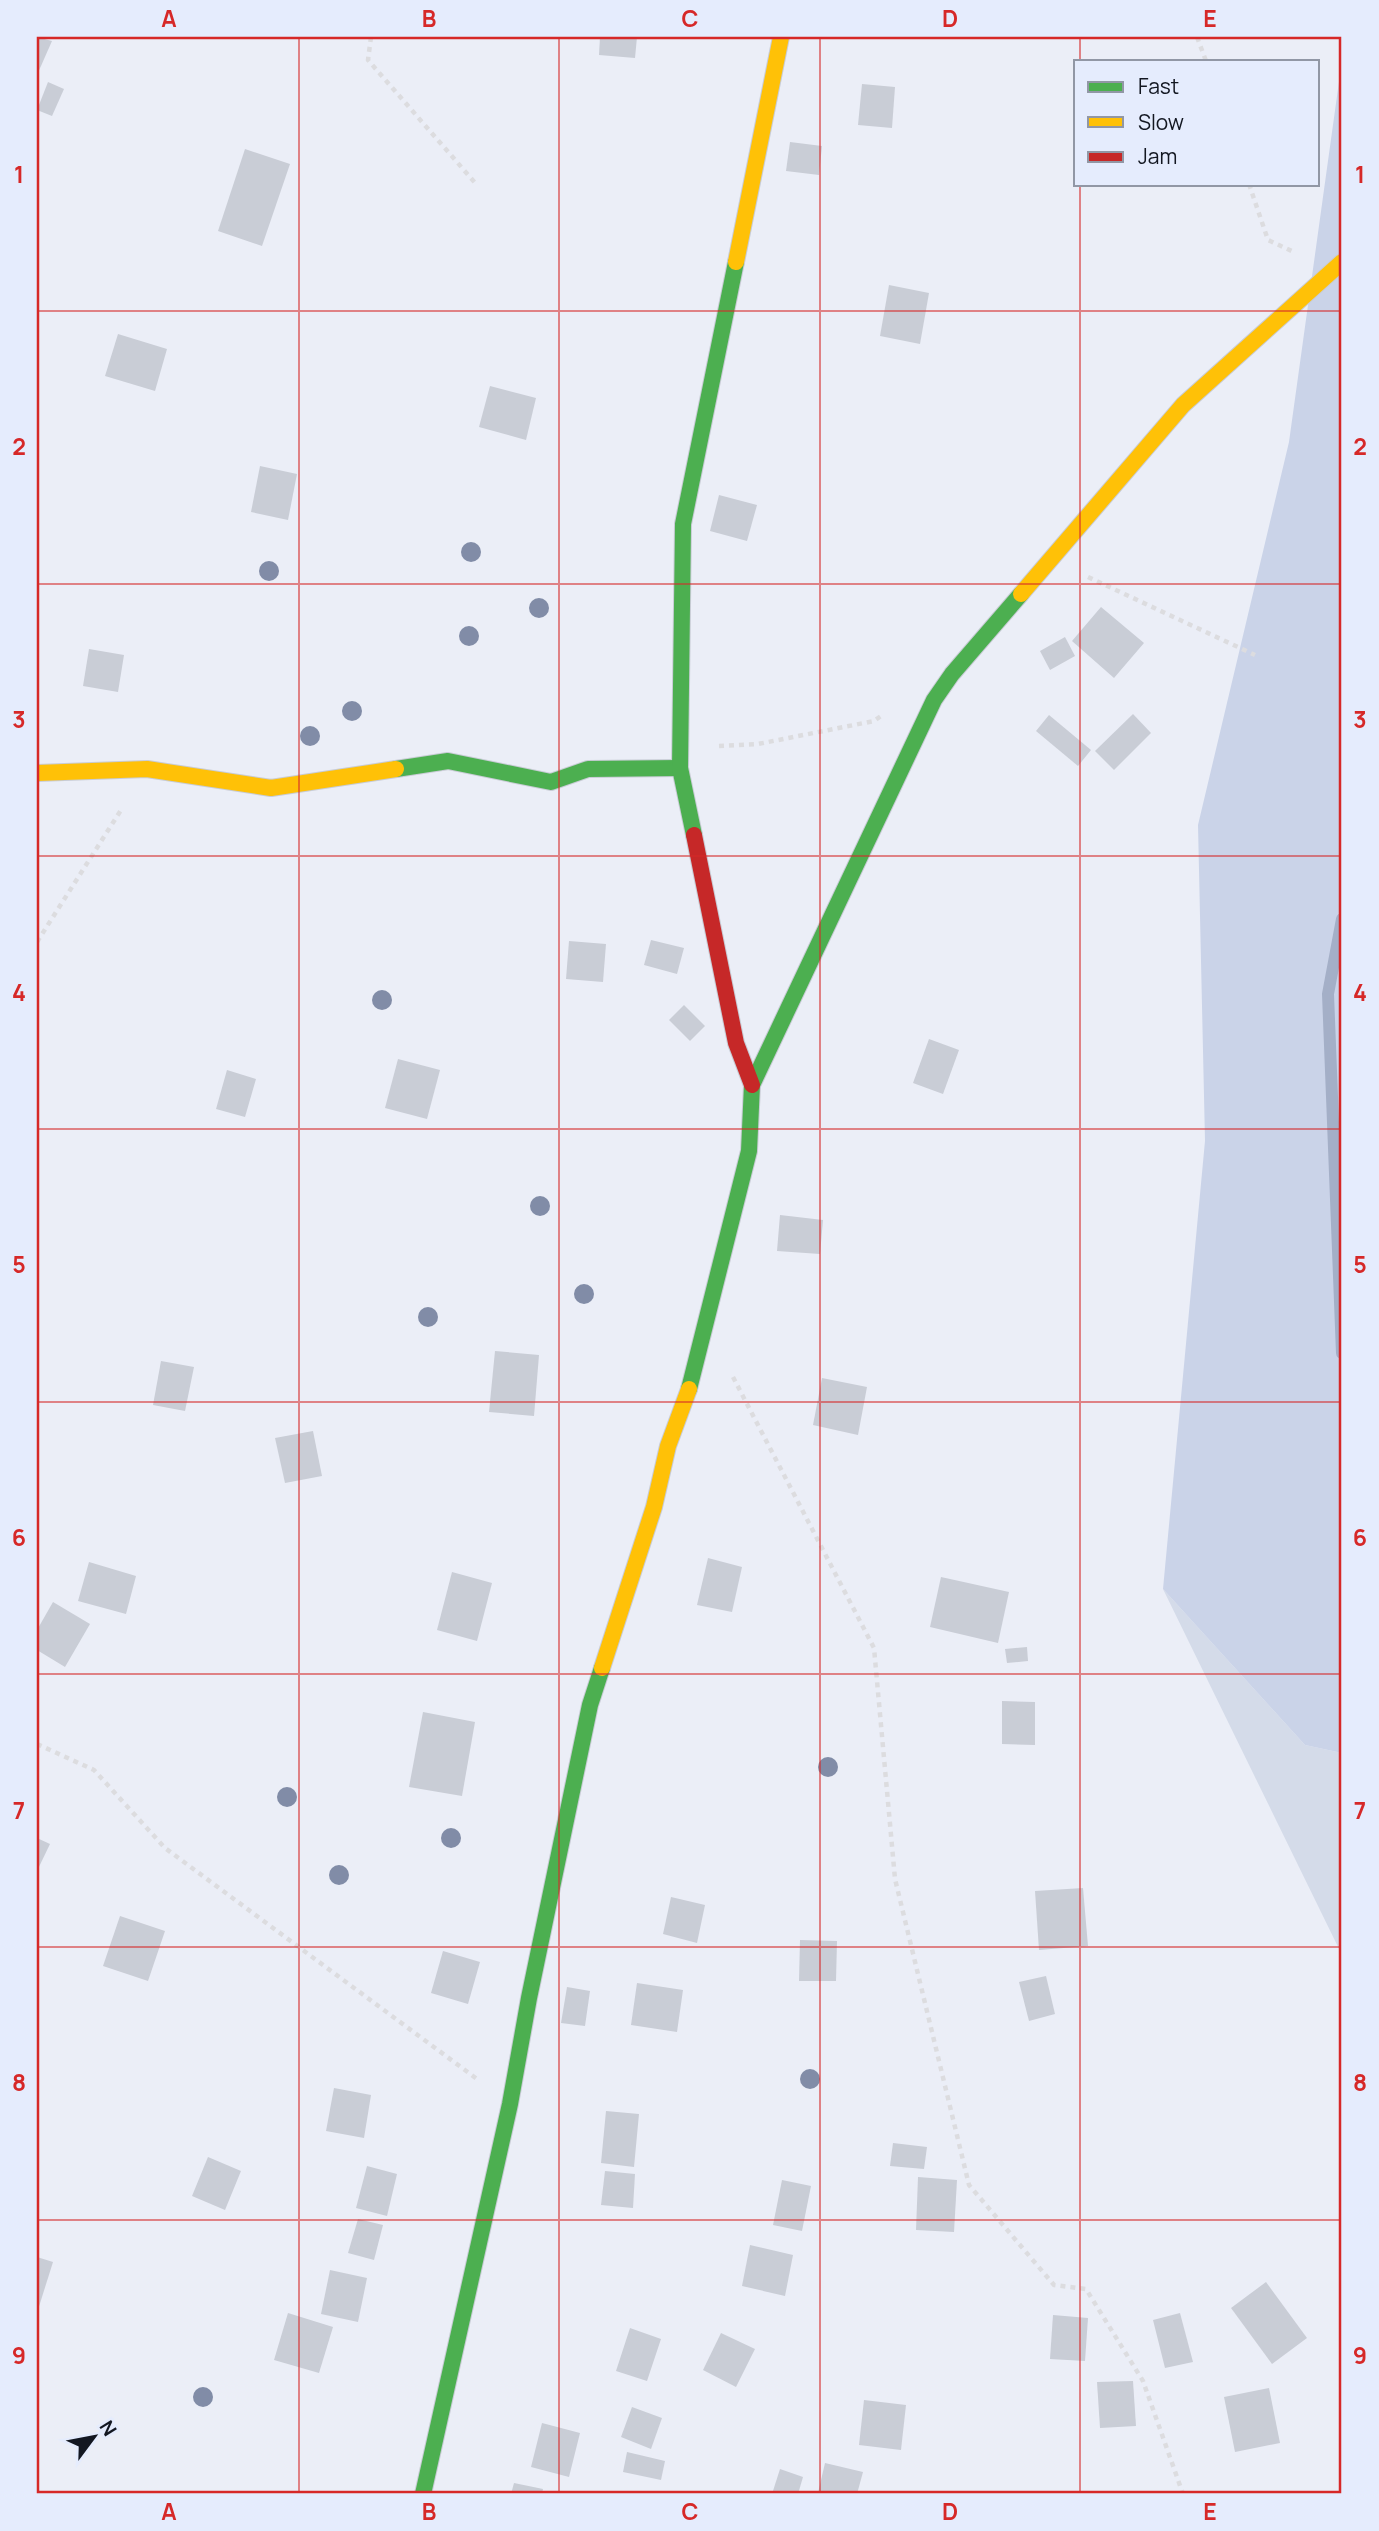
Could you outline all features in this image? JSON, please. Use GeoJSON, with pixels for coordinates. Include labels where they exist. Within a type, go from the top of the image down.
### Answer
{"type":"FeatureCollection","features":[{"type":"Feature","properties":{"kind":"main road"},"geometry":{"type":"LineString","coordinates":[[752,1085],[736,1042],[680,768],[683,524],[781,37]]}},
{"type":"Feature","properties":{"kind":"main road"},"geometry":{"type":"LineString","coordinates":[[423,2494],[510,2104],[529,1998],[590,1705],[654,1507],[668,1447],[686,1399],[749,1151],[752,1085],[934,700],[952,674],[1183,405],[1338,267]]}},
{"type":"Feature","properties":{"kind":"main road"},"geometry":{"type":"LineString","coordinates":[[37,773],[147,769],[271,788],[448,761],[551,782],[588,769],[680,768]]}},
{"type":"Feature","properties":{"kind":"path"},"geometry":{"type":"LineString","coordinates":[[371,37],[368,60],[477,185]]}},
{"type":"Feature","properties":{"kind":"path"},"geometry":{"type":"LineString","coordinates":[[1197,37],[1206,60]]}},
{"type":"Feature","properties":{"kind":"path"},"geometry":{"type":"LineString","coordinates":[[1250,186],[1268,240],[1338,267]]}},
{"type":"Feature","properties":{"kind":"path"},"geometry":{"type":"LineString","coordinates":[[1083,574],[1255,655]]}},
{"type":"Feature","properties":{"kind":"path"},"geometry":{"type":"LineString","coordinates":[[679,748],[758,744],[874,720],[885,714]]}},
{"type":"Feature","properties":{"kind":"path"},"geometry":{"type":"LineString","coordinates":[[37,942],[147,769]]}},
{"type":"Feature","properties":{"kind":"path"},"geometry":{"type":"LineString","coordinates":[[730,1371],[874,1648],[895,1879],[969,2185],[1054,2286],[1086,2288],[1143,2381],[1183,2494]]}},
{"type":"Feature","properties":{"kind":"path"},"geometry":{"type":"LineString","coordinates":[[37,1744],[94,1770],[165,1848],[510,2104]]}},
{"type":"Feature","properties":{"kind":"shaded area"},"geometry":{"type":"Polygon","coordinates":[[[1342,60],[1342,1753],[1305,1745],[1163,1589],[1205,1141],[1198,825],[1289,442],[1342,60]]]}},
{"type":"Feature","properties":{"kind":"shaded area"},"geometry":{"type":"Polygon","coordinates":[[[1163,1589],[1305,1745],[1342,1753],[1342,1955],[1163,1589]]]}},
{"type":"Feature","properties":{"kind":"building"},"geometry":{"type":"Polygon","coordinates":[[[37,37],[52,41],[37,75],[37,37]]]}},
{"type":"Feature","properties":{"kind":"building"},"geometry":{"type":"Polygon","coordinates":[[[600,37],[637,37],[635,58],[599,55],[600,37]]]}},
{"type":"Feature","properties":{"kind":"building"},"geometry":{"type":"Polygon","coordinates":[[[48,82],[64,89],[52,116],[37,110],[48,82]]]}},
{"type":"Feature","properties":{"kind":"building"},"geometry":{"type":"Polygon","coordinates":[[[862,84],[895,87],[892,128],[858,125],[862,84]]]}},
{"type":"Feature","properties":{"kind":"building"},"geometry":{"type":"Polygon","coordinates":[[[790,142],[822,146],[819,175],[786,171],[790,142]]]}},
{"type":"Feature","properties":{"kind":"building"},"geometry":{"type":"Polygon","coordinates":[[[245,149],[290,164],[262,246],[218,231],[245,149]]]}},
{"type":"Feature","properties":{"kind":"building"},"geometry":{"type":"Polygon","coordinates":[[[889,285],[929,293],[920,344],[880,336],[889,285]]]}},
{"type":"Feature","properties":{"kind":"building"},"geometry":{"type":"Polygon","coordinates":[[[118,334],[167,349],[155,391],[105,376],[118,334]]]}},
{"type":"Feature","properties":{"kind":"building"},"geometry":{"type":"Polygon","coordinates":[[[490,386],[536,398],[526,440],[479,427],[490,386]]]}},
{"type":"Feature","properties":{"kind":"building"},"geometry":{"type":"Polygon","coordinates":[[[260,466],[297,474],[288,520],[251,512],[260,466]]]}},
{"type":"Feature","properties":{"kind":"building"},"geometry":{"type":"Polygon","coordinates":[[[719,495],[757,505],[747,541],[710,531],[719,495]]]}},
{"type":"Feature","properties":{"kind":"building"},"geometry":{"type":"Polygon","coordinates":[[[1101,607],[1144,643],[1114,678],[1072,641],[1101,607]]]}},
{"type":"Feature","properties":{"kind":"building"},"geometry":{"type":"Polygon","coordinates":[[[1065,637],[1075,656],[1050,670],[1040,651],[1065,637]]]}},
{"type":"Feature","properties":{"kind":"building"},"geometry":{"type":"Polygon","coordinates":[[[89,649],[124,655],[118,692],[83,686],[89,649]]]}},
{"type":"Feature","properties":{"kind":"building"},"geometry":{"type":"Polygon","coordinates":[[[1133,714],[1151,733],[1114,770],[1095,751],[1133,714]]]}},
{"type":"Feature","properties":{"kind":"building"},"geometry":{"type":"Polygon","coordinates":[[[1049,715],[1091,750],[1078,766],[1036,731],[1049,715]]]}},
{"type":"Feature","properties":{"kind":"building"},"geometry":{"type":"Polygon","coordinates":[[[651,940],[684,948],[677,974],[644,965],[651,940]]]}},
{"type":"Feature","properties":{"kind":"building"},"geometry":{"type":"Polygon","coordinates":[[[569,941],[606,944],[603,982],[566,979],[569,941]]]}},
{"type":"Feature","properties":{"kind":"building"},"geometry":{"type":"Polygon","coordinates":[[[684,1005],[705,1026],[690,1041],[669,1020],[684,1005]]]}},
{"type":"Feature","properties":{"kind":"building"},"geometry":{"type":"Polygon","coordinates":[[[929,1039],[959,1050],[943,1094],[913,1083],[929,1039]]]}},
{"type":"Feature","properties":{"kind":"building"},"geometry":{"type":"Polygon","coordinates":[[[398,1059],[440,1070],[427,1119],[385,1108],[398,1059]]]}},
{"type":"Feature","properties":{"kind":"building"},"geometry":{"type":"Polygon","coordinates":[[[227,1070],[256,1079],[245,1117],[216,1109],[227,1070]]]}},
{"type":"Feature","properties":{"kind":"building"},"geometry":{"type":"Polygon","coordinates":[[[780,1215],[823,1220],[820,1254],[777,1251],[780,1215]]]}},
{"type":"Feature","properties":{"kind":"building"},"geometry":{"type":"Polygon","coordinates":[[[495,1351],[539,1355],[534,1416],[489,1412],[495,1351]]]}},
{"type":"Feature","properties":{"kind":"building"},"geometry":{"type":"Polygon","coordinates":[[[161,1361],[194,1367],[185,1411],[153,1405],[161,1361]]]}},
{"type":"Feature","properties":{"kind":"building"},"geometry":{"type":"Polygon","coordinates":[[[822,1378],[867,1387],[858,1435],[813,1425],[822,1378]]]}},
{"type":"Feature","properties":{"kind":"building"},"geometry":{"type":"Polygon","coordinates":[[[313,1431],[322,1476],[285,1483],[275,1438],[313,1431]]]}},
{"type":"Feature","properties":{"kind":"building"},"geometry":{"type":"Polygon","coordinates":[[[708,1558],[742,1567],[732,1612],[697,1605],[708,1558]]]}},
{"type":"Feature","properties":{"kind":"building"},"geometry":{"type":"Polygon","coordinates":[[[89,1562],[136,1576],[126,1614],[78,1601],[89,1562]]]}},
{"type":"Feature","properties":{"kind":"building"},"geometry":{"type":"Polygon","coordinates":[[[452,1572],[492,1583],[477,1641],[437,1630],[452,1572]]]}},
{"type":"Feature","properties":{"kind":"building"},"geometry":{"type":"Polygon","coordinates":[[[941,1577],[1009,1592],[998,1643],[930,1627],[941,1577]]]}},
{"type":"Feature","properties":{"kind":"building"},"geometry":{"type":"Polygon","coordinates":[[[53,1602],[90,1624],[65,1667],[37,1650],[37,1630],[53,1602]]]}},
{"type":"Feature","properties":{"kind":"building"},"geometry":{"type":"Polygon","coordinates":[[[1027,1647],[1028,1661],[1007,1663],[1005,1649],[1027,1647]]]}},
{"type":"Feature","properties":{"kind":"building"},"geometry":{"type":"Polygon","coordinates":[[[1002,1701],[1035,1702],[1035,1745],[1002,1744],[1002,1701]]]}},
{"type":"Feature","properties":{"kind":"building"},"geometry":{"type":"Polygon","coordinates":[[[423,1712],[475,1722],[462,1796],[409,1787],[423,1712]]]}},
{"type":"Feature","properties":{"kind":"building"},"geometry":{"type":"Polygon","coordinates":[[[37,1838],[50,1844],[37,1871],[37,1838]]]}},
{"type":"Feature","properties":{"kind":"building"},"geometry":{"type":"Polygon","coordinates":[[[1083,1888],[1088,1946],[1039,1950],[1035,1891],[1083,1888]]]}},
{"type":"Feature","properties":{"kind":"building"},"geometry":{"type":"Polygon","coordinates":[[[671,1897],[705,1905],[697,1943],[663,1934],[671,1897]]]}},
{"type":"Feature","properties":{"kind":"building"},"geometry":{"type":"Polygon","coordinates":[[[120,1916],[165,1931],[148,1981],[103,1966],[120,1916]]]}},
{"type":"Feature","properties":{"kind":"building"},"geometry":{"type":"Polygon","coordinates":[[[800,1940],[837,1941],[836,1981],[799,1981],[800,1940]]]}},
{"type":"Feature","properties":{"kind":"building"},"geometry":{"type":"Polygon","coordinates":[[[443,1951],[480,1962],[468,2004],[431,1993],[443,1951]]]}},
{"type":"Feature","properties":{"kind":"building"},"geometry":{"type":"Polygon","coordinates":[[[1046,1976],[1055,2014],[1029,2021],[1019,1982],[1046,1976]]]}},
{"type":"Feature","properties":{"kind":"building"},"geometry":{"type":"Polygon","coordinates":[[[637,1983],[683,1990],[677,2032],[631,2025],[637,1983]]]}},
{"type":"Feature","properties":{"kind":"building"},"geometry":{"type":"Polygon","coordinates":[[[567,1987],[590,1991],[585,2026],[561,2023],[567,1987]]]}},
{"type":"Feature","properties":{"kind":"building"},"geometry":{"type":"Polygon","coordinates":[[[334,2088],[371,2095],[364,2138],[326,2131],[334,2088]]]}},
{"type":"Feature","properties":{"kind":"building"},"geometry":{"type":"Polygon","coordinates":[[[606,2111],[639,2114],[634,2167],[601,2163],[606,2111]]]}},
{"type":"Feature","properties":{"kind":"building"},"geometry":{"type":"Polygon","coordinates":[[[893,2143],[927,2147],[924,2169],[890,2166],[893,2143]]]}},
{"type":"Feature","properties":{"kind":"building"},"geometry":{"type":"Polygon","coordinates":[[[208,2157],[241,2171],[225,2210],[192,2196],[208,2157]]]}},
{"type":"Feature","properties":{"kind":"building"},"geometry":{"type":"Polygon","coordinates":[[[367,2166],[397,2174],[387,2216],[356,2208],[367,2166]]]}},
{"type":"Feature","properties":{"kind":"building"},"geometry":{"type":"Polygon","coordinates":[[[605,2171],[635,2174],[633,2208],[601,2205],[605,2171]]]}},
{"type":"Feature","properties":{"kind":"building"},"geometry":{"type":"Polygon","coordinates":[[[918,2177],[957,2180],[954,2232],[916,2230],[918,2177]]]}},
{"type":"Feature","properties":{"kind":"building"},"geometry":{"type":"Polygon","coordinates":[[[782,2180],[811,2186],[802,2231],[773,2225],[782,2180]]]}},
{"type":"Feature","properties":{"kind":"building"},"geometry":{"type":"Polygon","coordinates":[[[358,2219],[383,2225],[374,2260],[348,2253],[358,2219]]]}},
{"type":"Feature","properties":{"kind":"building"},"geometry":{"type":"Polygon","coordinates":[[[750,2245],[793,2255],[785,2296],[742,2286],[750,2245]]]}},
{"type":"Feature","properties":{"kind":"building"},"geometry":{"type":"Polygon","coordinates":[[[37,2257],[53,2262],[37,2313],[37,2257]]]}},
{"type":"Feature","properties":{"kind":"building"},"geometry":{"type":"Polygon","coordinates":[[[330,2270],[367,2278],[358,2322],[321,2314],[330,2270]]]}},
{"type":"Feature","properties":{"kind":"building"},"geometry":{"type":"Polygon","coordinates":[[[1266,2282],[1307,2338],[1272,2364],[1231,2308],[1266,2282]]]}},
{"type":"Feature","properties":{"kind":"building"},"geometry":{"type":"Polygon","coordinates":[[[288,2313],[333,2327],[319,2373],[274,2360],[288,2313]]]}},
{"type":"Feature","properties":{"kind":"building"},"geometry":{"type":"Polygon","coordinates":[[[1180,2313],[1193,2362],[1165,2368],[1153,2320],[1180,2313]]]}},
{"type":"Feature","properties":{"kind":"building"},"geometry":{"type":"Polygon","coordinates":[[[1053,2315],[1088,2318],[1085,2361],[1050,2359],[1053,2315]]]}},
{"type":"Feature","properties":{"kind":"building"},"geometry":{"type":"Polygon","coordinates":[[[630,2328],[661,2339],[647,2381],[616,2371],[630,2328]]]}},
{"type":"Feature","properties":{"kind":"building"},"geometry":{"type":"Polygon","coordinates":[[[721,2333],[755,2349],[736,2387],[703,2370],[721,2333]]]}},
{"type":"Feature","properties":{"kind":"building"},"geometry":{"type":"Polygon","coordinates":[[[1133,2381],[1136,2426],[1100,2428],[1097,2382],[1133,2381]]]}},
{"type":"Feature","properties":{"kind":"building"},"geometry":{"type":"Polygon","coordinates":[[[1269,2388],[1280,2443],[1235,2452],[1224,2397],[1269,2388]]]}},
{"type":"Feature","properties":{"kind":"building"},"geometry":{"type":"Polygon","coordinates":[[[864,2400],[906,2405],[901,2450],[859,2445],[864,2400]]]}},
{"type":"Feature","properties":{"kind":"building"},"geometry":{"type":"Polygon","coordinates":[[[632,2407],[662,2418],[651,2449],[621,2437],[632,2407]]]}},
{"type":"Feature","properties":{"kind":"building"},"geometry":{"type":"Polygon","coordinates":[[[542,2423],[580,2433],[569,2477],[531,2467],[542,2423]]]}},
{"type":"Feature","properties":{"kind":"building"},"geometry":{"type":"Polygon","coordinates":[[[627,2452],[665,2461],[661,2480],[623,2472],[627,2452]]]}},
{"type":"Feature","properties":{"kind":"building"},"geometry":{"type":"Polygon","coordinates":[[[825,2463],[863,2472],[857,2494],[818,2493],[825,2463]]]}},
{"type":"Feature","properties":{"kind":"building"},"geometry":{"type":"Polygon","coordinates":[[[780,2469],[803,2477],[798,2494],[772,2494],[780,2469]]]}},
{"type":"Feature","properties":{"kind":"building"},"geometry":{"type":"Polygon","coordinates":[[[514,2483],[543,2489],[542,2494],[511,2494],[514,2483]]]}},
{"type":"Feature","properties":{"kind":"waterway"},"geometry":{"type":"LineString","coordinates":[[1342,919],[1328,994],[1342,1353]]}},
{"type":"Feature","properties":{"kind":"traffic: fast"},"geometry":{"type":"LineString","coordinates":[[694,835],[680,768],[683,524],[736,262]]}},
{"type":"Feature","properties":{"kind":"traffic: fast"},"geometry":{"type":"LineString","coordinates":[[689,1389],[749,1151],[752,1085],[934,700],[952,674],[1021,594]]}},
{"type":"Feature","properties":{"kind":"traffic: fast"},"geometry":{"type":"LineString","coordinates":[[396,769],[448,761],[551,782],[588,769],[680,768]]}},
{"type":"Feature","properties":{"kind":"traffic: fast"},"geometry":{"type":"LineString","coordinates":[[423,2494],[510,2104],[529,1998],[590,1705],[602,1668]]}},
{"type":"Feature","properties":{"kind":"traffic: slow"},"geometry":{"type":"LineString","coordinates":[[736,262],[781,37]]}},
{"type":"Feature","properties":{"kind":"traffic: slow"},"geometry":{"type":"LineString","coordinates":[[1021,594],[1183,405],[1342,262]]}},
{"type":"Feature","properties":{"kind":"traffic: slow"},"geometry":{"type":"LineString","coordinates":[[37,773],[147,769],[271,788],[396,769]]}},
{"type":"Feature","properties":{"kind":"traffic: slow"},"geometry":{"type":"LineString","coordinates":[[602,1668],[654,1507],[668,1446],[689,1389]]}},
{"type":"Feature","properties":{"kind":"traffic: jam"},"geometry":{"type":"LineString","coordinates":[[694,835],[736,1043],[752,1085]]}}]}
